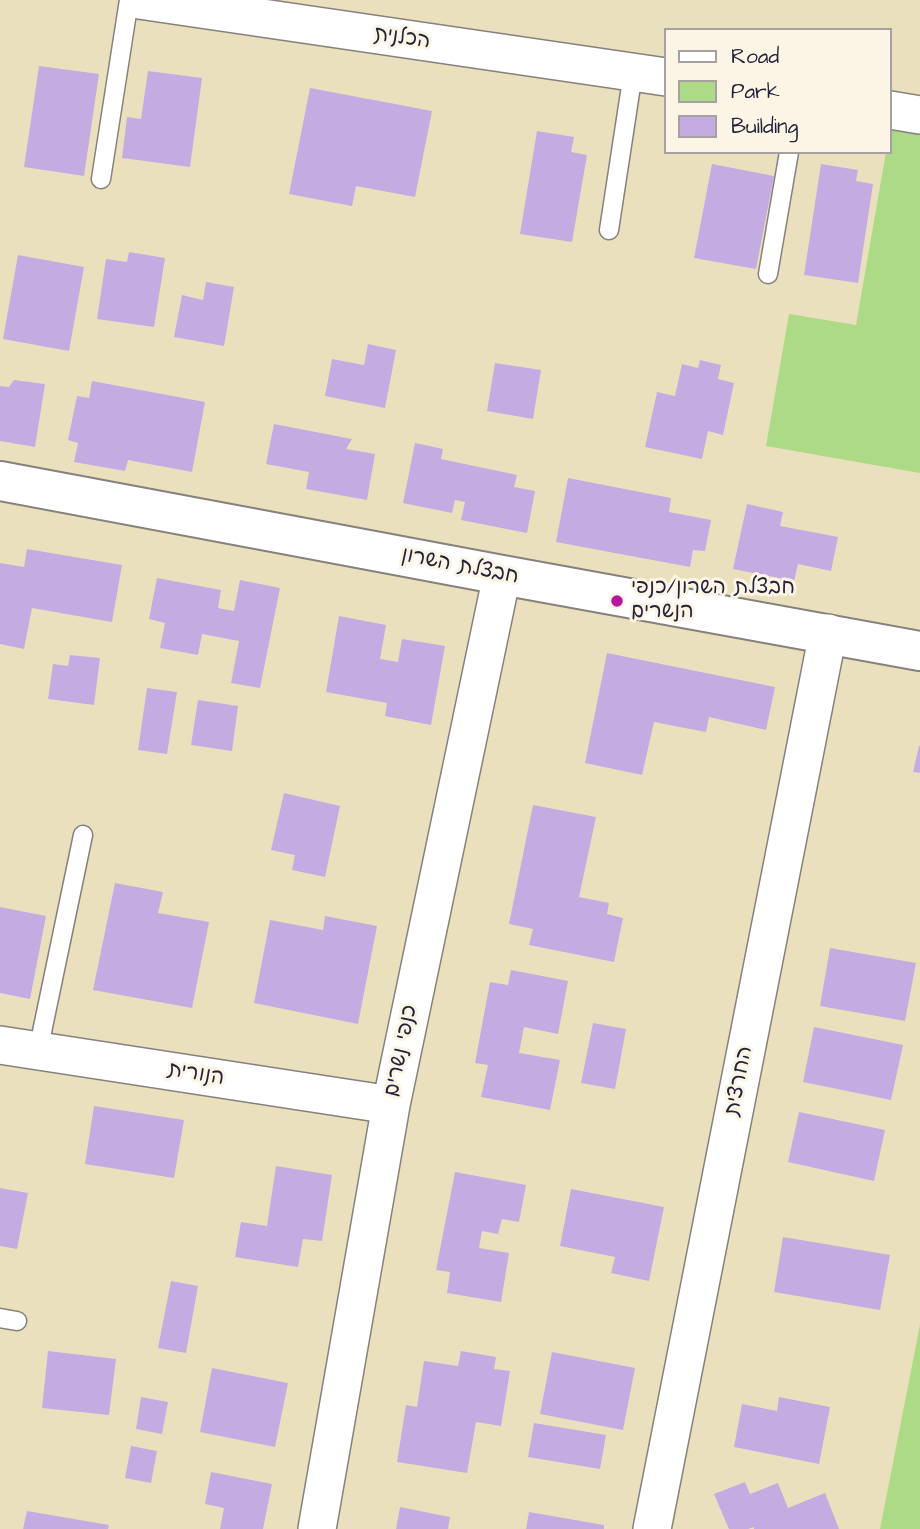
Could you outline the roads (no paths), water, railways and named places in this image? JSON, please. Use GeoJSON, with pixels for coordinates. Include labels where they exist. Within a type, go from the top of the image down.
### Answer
{"type":"FeatureCollection","features":[{"type":"Feature","properties":{"kind":"street","name":"הכלנית"},"geometry":{"type":"LineString","coordinates":[[139,0],[650,75]]}},
{"type":"Feature","properties":{"kind":"street"},"geometry":{"type":"LineString","coordinates":[[892,110],[920,115]]}},
{"type":"Feature","properties":{"kind":"street","name":"חבצלת השרון"},"geometry":{"type":"LineString","coordinates":[[0,481],[920,651]]}},
{"type":"Feature","properties":{"kind":"street","name":"כנפי נשרים"},"geometry":{"type":"LineString","coordinates":[[317,1529],[391,1105],[502,575]]}},
{"type":"Feature","properties":{"kind":"street","name":"החרצית"},"geometry":{"type":"LineString","coordinates":[[652,1529],[828,633]]}},
{"type":"Feature","properties":{"kind":"street","name":"הנורית"},"geometry":{"type":"LineString","coordinates":[[0,1045],[391,1105]]}},
{"type":"Feature","properties":{"kind":"lane"},"geometry":{"type":"LineString","coordinates":[[101,179],[129,0]]}},
{"type":"Feature","properties":{"kind":"lane"},"geometry":{"type":"LineString","coordinates":[[609,230],[650,75]]}},
{"type":"Feature","properties":{"kind":"lane"},"geometry":{"type":"LineString","coordinates":[[768,274],[789,154]]}},
{"type":"Feature","properties":{"kind":"lane"},"geometry":{"type":"LineString","coordinates":[[38,1051],[83,835]]}},
{"type":"Feature","properties":{"kind":"place","name":"חבצלת השרון/כנפי הנשרים"},"geometry":{"type":"Point","coordinates":[617,601]}}]}
